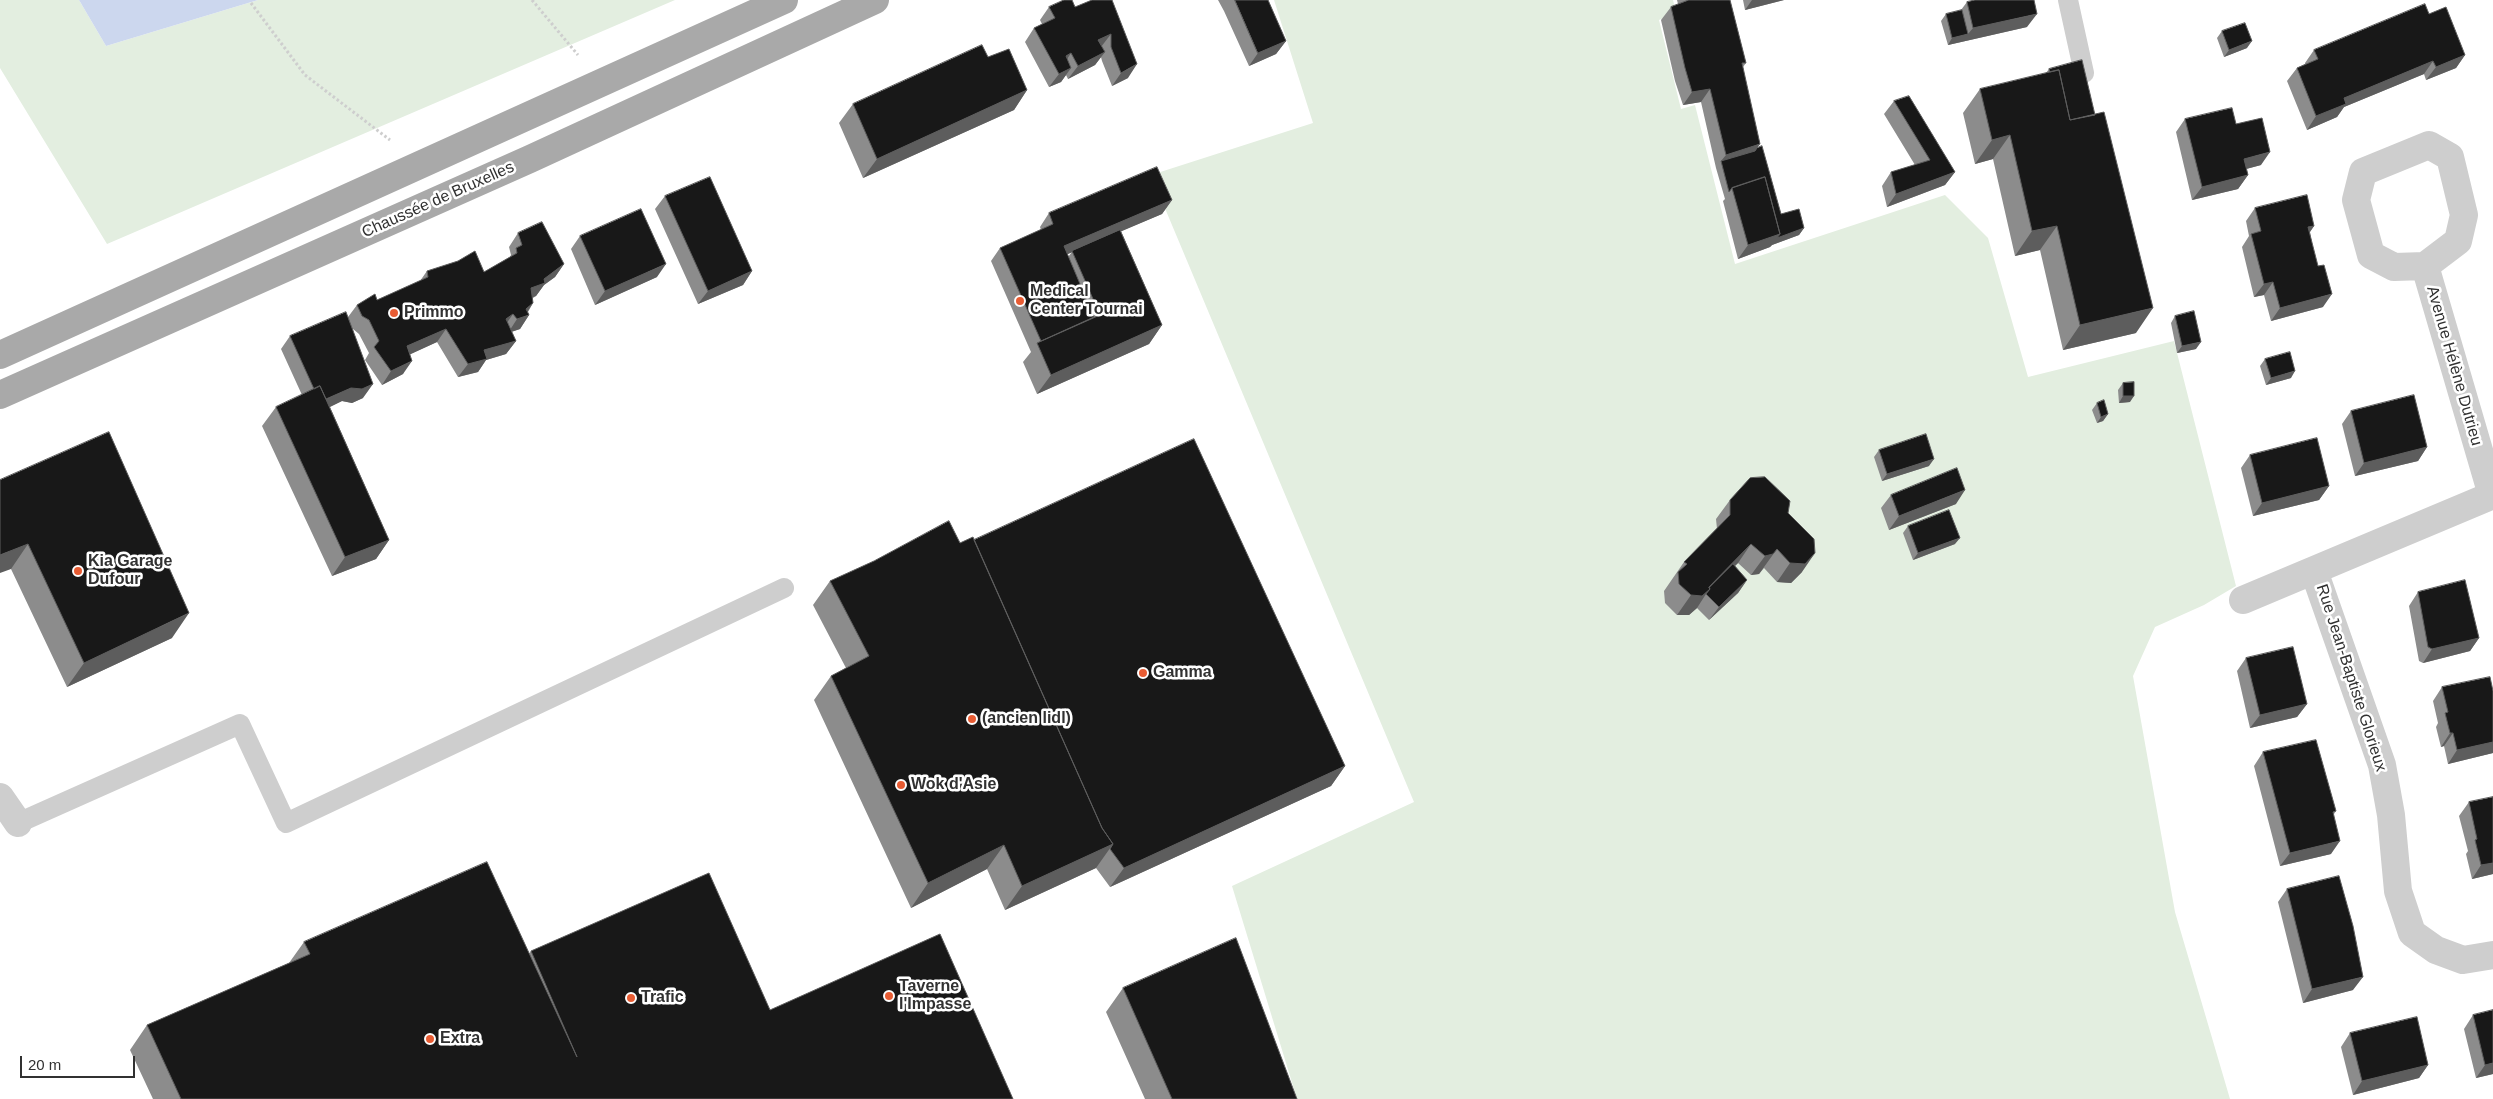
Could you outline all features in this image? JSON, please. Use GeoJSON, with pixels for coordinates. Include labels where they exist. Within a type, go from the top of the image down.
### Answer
{"type":"FeatureCollection","features":[{"type":"Feature","properties":{"kind":"main road"},"geometry":{"type":"LineString","coordinates":[[0,355],[784,0]]}},
{"type":"Feature","properties":{"kind":"main road","name":"Chaussée de Bruxelles"},"geometry":{"type":"LineString","coordinates":[[0,395],[530,159],[875,0]]}},
{"type":"Feature","properties":{"kind":"street","name":"Avenue Hélène Dutrieu"},"geometry":{"type":"LineString","coordinates":[[2429,145],[2450,157],[2464,215],[2458,241],[2424,266],[2394,267],[2371,255],[2356,200],[2363,172],[2429,145]]}},
{"type":"Feature","properties":{"kind":"street","name":"Avenue Hélène Dutrieu"},"geometry":{"type":"LineString","coordinates":[[2243,600],[2492,495],[2424,266]]}},
{"type":"Feature","properties":{"kind":"street","name":"Rue Jean-Baptiste Glorieux"},"geometry":{"type":"LineString","coordinates":[[2314,571],[2382,765],[2390,815],[2398,891],[2412,933],[2436,950],[2463,960],[2493,955]]}},
{"type":"Feature","properties":{"kind":"street"},"geometry":{"type":"LineString","coordinates":[[0,797],[18,823]]}},
{"type":"Feature","properties":{"kind":"lane"},"geometry":{"type":"LineString","coordinates":[[2068,0],[2084,72]]}},
{"type":"Feature","properties":{"kind":"lane"},"geometry":{"type":"LineString","coordinates":[[18,823],[240,724],[286,824],[784,588]]}},
{"type":"Feature","properties":{"kind":"path"},"geometry":{"type":"LineString","coordinates":[[532,0],[601,83]]}},
{"type":"Feature","properties":{"kind":"path"},"geometry":{"type":"LineString","coordinates":[[251,3],[306,75],[421,164]]}},
{"type":"Feature","properties":{"kind":"green space"},"geometry":{"type":"Polygon","coordinates":[[[0,0],[79,0],[106,46],[258,0],[675,0],[107,244],[0,68],[0,0]]]}},
{"type":"Feature","properties":{"kind":"green space"},"geometry":{"type":"Polygon","coordinates":[[[1274,0],[1673,0],[1676,12],[1659,20],[1681,109],[1695,105],[1735,264],[1945,195],[1988,238],[2028,377],[2174,341],[2236,586],[2204,605],[2155,627],[2133,676],[2175,912],[2230,1099],[1297,1099],[1232,886],[1414,802],[1151,175],[1313,123],[1274,0]]]}},
{"type":"Feature","properties":{"kind":"water"},"geometry":{"type":"Polygon","coordinates":[[[79,0],[258,0],[106,46],[79,0]]]}},
{"type":"Feature","properties":{"kind":"building"},"geometry":{"type":"Polygon","coordinates":[[[1064,0],[1072,0],[1075,7],[1092,0],[1112,0],[1137,64],[1121,73],[1111,47],[1111,34],[1098,40],[1105,52],[1078,66],[1071,53],[1066,56],[1071,68],[1059,74],[1034,28],[1055,18],[1049,7],[1064,0]]]}},
{"type":"Feature","properties":{"kind":"building"},"geometry":{"type":"Polygon","coordinates":[[[1235,0],[1268,0],[1286,41],[1258,53],[1235,0]]]}},
{"type":"Feature","properties":{"kind":"building"},"geometry":{"type":"Polygon","coordinates":[[[1689,0],[1730,0],[1746,63],[1742,63],[1760,144],[1726,155],[1710,89],[1692,92],[1671,7],[1689,0]]]}},
{"type":"Feature","properties":{"kind":"building"},"geometry":{"type":"Polygon","coordinates":[[[1975,0],[2034,0],[2037,14],[1973,28],[1967,2],[1975,0]]]}},
{"type":"Feature","properties":{"kind":"building"},"geometry":{"type":"Polygon","coordinates":[[[2425,4],[2429,14],[2446,7],[2465,55],[2436,67],[2433,61],[2344,98],[2346,104],[2316,116],[2297,68],[2318,59],[2314,50],[2425,4]]]}},
{"type":"Feature","properties":{"kind":"building"},"geometry":{"type":"Polygon","coordinates":[[[1962,10],[1968,34],[1952,38],[1946,14],[1962,10]]]}},
{"type":"Feature","properties":{"kind":"building"},"geometry":{"type":"Polygon","coordinates":[[[2245,23],[2252,41],[2229,50],[2222,31],[2245,23]]]}},
{"type":"Feature","properties":{"kind":"building"},"geometry":{"type":"Polygon","coordinates":[[[982,45],[988,57],[1009,49],[1027,90],[877,159],[853,104],[982,45]]]}},
{"type":"Feature","properties":{"kind":"building"},"geometry":{"type":"Polygon","coordinates":[[[2082,60],[2095,115],[2070,120],[2059,70],[2050,72],[2049,69],[2082,60]]]}},
{"type":"Feature","properties":{"kind":"building"},"geometry":{"type":"Polygon","coordinates":[[[2059,70],[2070,120],[2104,112],[2153,308],[2080,325],[2057,226],[2032,231],[2010,135],[1992,140],[1980,89],[2059,70]]]}},
{"type":"Feature","properties":{"kind":"building"},"geometry":{"type":"Polygon","coordinates":[[[1909,96],[1955,172],[1896,194],[1891,172],[1930,160],[1894,101],[1909,96]]]}},
{"type":"Feature","properties":{"kind":"building"},"geometry":{"type":"Polygon","coordinates":[[[2232,108],[2236,124],[2262,118],[2270,152],[2244,159],[2248,175],[2202,187],[2185,119],[2232,108]]]}},
{"type":"Feature","properties":{"kind":"building"},"geometry":{"type":"Polygon","coordinates":[[[1762,146],[1781,214],[1799,209],[1804,228],[1777,238],[1780,234],[1765,177],[1732,188],[1729,192],[1721,161],[1755,151],[1762,146]]]}},
{"type":"Feature","properties":{"kind":"building"},"geometry":{"type":"Polygon","coordinates":[[[1157,167],[1172,200],[1064,246],[1094,317],[1041,341],[1000,248],[1053,224],[1049,213],[1157,167]]]}},
{"type":"Feature","properties":{"kind":"building"},"geometry":{"type":"Polygon","coordinates":[[[710,177],[752,271],[708,291],[665,196],[710,177]]]}},
{"type":"Feature","properties":{"kind":"building"},"geometry":{"type":"Polygon","coordinates":[[[1765,177],[1780,234],[1748,245],[1732,188],[1765,177]]]}},
{"type":"Feature","properties":{"kind":"building"},"geometry":{"type":"Polygon","coordinates":[[[2307,195],[2314,226],[2308,227],[2318,266],[2324,265],[2332,294],[2280,308],[2273,282],[2264,284],[2251,234],[2261,231],[2255,208],[2307,195]]]}},
{"type":"Feature","properties":{"kind":"building"},"geometry":{"type":"Polygon","coordinates":[[[641,209],[666,264],[605,291],[580,236],[641,209]]]}},
{"type":"Feature","properties":{"kind":"building"},"geometry":{"type":"Polygon","coordinates":[[[542,222],[564,264],[544,279],[545,283],[531,288],[533,303],[526,309],[529,315],[517,319],[513,314],[506,319],[516,341],[484,350],[487,359],[468,364],[446,329],[407,346],[412,361],[391,371],[374,347],[379,341],[369,320],[362,316],[357,305],[375,294],[377,300],[428,277],[427,271],[458,261],[475,251],[484,272],[517,253],[516,248],[522,245],[518,233],[542,222]]]}},
{"type":"Feature","properties":{"kind":"building"},"geometry":{"type":"Polygon","coordinates":[[[1120,230],[1162,325],[1051,375],[1037,343],[1100,315],[1072,251],[1120,230]]]}},
{"type":"Feature","properties":{"kind":"building"},"geometry":{"type":"Polygon","coordinates":[[[2194,311],[2201,342],[2182,346],[2175,316],[2194,311]]]}},
{"type":"Feature","properties":{"kind":"building"},"geometry":{"type":"Polygon","coordinates":[[[346,312],[373,384],[362,389],[351,388],[326,399],[320,386],[314,389],[290,336],[346,312]]]}},
{"type":"Feature","properties":{"kind":"building"},"geometry":{"type":"Polygon","coordinates":[[[2290,352],[2295,371],[2271,378],[2265,359],[2290,352]]]}},
{"type":"Feature","properties":{"kind":"building"},"geometry":{"type":"Polygon","coordinates":[[[2134,382],[2134,396],[2123,396],[2123,383],[2134,382]]]}},
{"type":"Feature","properties":{"kind":"building"},"geometry":{"type":"Polygon","coordinates":[[[320,386],[389,540],[345,557],[276,407],[320,386]]]}},
{"type":"Feature","properties":{"kind":"building"},"geometry":{"type":"Polygon","coordinates":[[[2414,395],[2427,447],[2364,463],[2351,411],[2414,395]]]}},
{"type":"Feature","properties":{"kind":"building"},"geometry":{"type":"Polygon","coordinates":[[[2104,400],[2108,414],[2101,417],[2097,403],[2104,400]]]}},
{"type":"Feature","properties":{"kind":"building","name":"Kia Garage Dufour"},"geometry":{"type":"Polygon","coordinates":[[[109,432],[189,613],[84,663],[28,544],[0,555],[0,480],[109,432]]]}},
{"type":"Feature","properties":{"kind":"building"},"geometry":{"type":"Polygon","coordinates":[[[1926,434],[1934,459],[1887,474],[1879,450],[1926,434]]]}},
{"type":"Feature","properties":{"kind":"building"},"geometry":{"type":"Polygon","coordinates":[[[2317,438],[2329,486],[2262,503],[2250,455],[2317,438]]]}},
{"type":"Feature","properties":{"kind":"building","name":"Gamma"},"geometry":{"type":"Polygon","coordinates":[[[1194,439],[1345,766],[1124,868],[1110,849],[1113,844],[1102,828],[974,540],[1194,439]]]}},
{"type":"Feature","properties":{"kind":"building"},"geometry":{"type":"Polygon","coordinates":[[[1957,468],[1965,490],[1899,516],[1891,495],[1957,468]]]}},
{"type":"Feature","properties":{"kind":"building"},"geometry":{"type":"Polygon","coordinates":[[[1765,477],[1790,501],[1788,513],[1814,539],[1815,553],[1805,564],[1790,563],[1777,549],[1773,554],[1765,556],[1751,544],[1702,596],[1691,595],[1679,584],[1678,572],[1687,564],[1684,562],[1730,515],[1730,500],[1750,478],[1765,477]]]}},
{"type":"Feature","properties":{"kind":"building"},"geometry":{"type":"Polygon","coordinates":[[[1949,510],[1960,538],[1918,553],[1908,526],[1949,510]]]}},
{"type":"Feature","properties":{"kind":"building"},"geometry":{"type":"Polygon","coordinates":[[[949,521],[960,543],[973,537],[1102,828],[1113,844],[1022,886],[1004,845],[928,883],[831,676],[869,656],[830,581],[874,561],[949,521]]]}},
{"type":"Feature","properties":{"kind":"building"},"geometry":{"type":"Polygon","coordinates":[[[1733,564],[1747,580],[1719,607],[1706,594],[1709,588],[1733,564]]]}},
{"type":"Feature","properties":{"kind":"building"},"geometry":{"type":"Polygon","coordinates":[[[2465,580],[2479,638],[2432,649],[2428,647],[2418,592],[2465,580]]]}},
{"type":"Feature","properties":{"kind":"building"},"geometry":{"type":"Polygon","coordinates":[[[2293,647],[2307,704],[2260,715],[2246,658],[2293,647]]]}},
{"type":"Feature","properties":{"kind":"building"},"geometry":{"type":"Polygon","coordinates":[[[2490,677],[2493,691],[2493,742],[2457,750],[2445,713],[2448,712],[2442,687],[2490,677]]]}},
{"type":"Feature","properties":{"kind":"building"},"geometry":{"type":"Polygon","coordinates":[[[2316,740],[2336,811],[2333,812],[2340,841],[2290,853],[2263,752],[2316,740]]]}},
{"type":"Feature","properties":{"kind":"building"},"geometry":{"type":"Polygon","coordinates":[[[2493,797],[2493,863],[2481,865],[2469,802],[2493,797]]]}},
{"type":"Feature","properties":{"kind":"building"},"geometry":{"type":"Polygon","coordinates":[[[487,862],[577,1057],[531,951],[709,873],[770,1010],[940,934],[1013,1099],[181,1099],[147,1025],[310,954],[304,942],[487,862]]]}},
{"type":"Feature","properties":{"kind":"building"},"geometry":{"type":"Polygon","coordinates":[[[2339,876],[2353,926],[2363,977],[2312,989],[2287,889],[2339,876]]]}},
{"type":"Feature","properties":{"kind":"building"},"geometry":{"type":"Polygon","coordinates":[[[1236,938],[1297,1099],[1172,1099],[1123,988],[1236,938]]]}},
{"type":"Feature","properties":{"kind":"building"},"geometry":{"type":"Polygon","coordinates":[[[2493,1010],[2493,1063],[2485,1065],[2473,1015],[2493,1010]]]}},
{"type":"Feature","properties":{"kind":"building"},"geometry":{"type":"Polygon","coordinates":[[[2417,1017],[2428,1065],[2362,1081],[2350,1033],[2417,1017]]]}},
{"type":"Feature","properties":{"kind":"place","name":"Medical Center Tournai"},"geometry":{"type":"Point","coordinates":[1020,301]}},
{"type":"Feature","properties":{"kind":"place","name":"Primmo"},"geometry":{"type":"Point","coordinates":[394,313]}},
{"type":"Feature","properties":{"kind":"place","name":"Kia Garage Dufour"},"geometry":{"type":"Point","coordinates":[78,571]}},
{"type":"Feature","properties":{"kind":"place","name":"Gamma"},"geometry":{"type":"Point","coordinates":[1143,673]}},
{"type":"Feature","properties":{"kind":"place","name":"(ancien lidl)"},"geometry":{"type":"Point","coordinates":[972,719]}},
{"type":"Feature","properties":{"kind":"place","name":"Wok d'Asie"},"geometry":{"type":"Point","coordinates":[901,785]}},
{"type":"Feature","properties":{"kind":"place","name":"Taverne l'Impasse"},"geometry":{"type":"Point","coordinates":[889,996]}},
{"type":"Feature","properties":{"kind":"place","name":"Trafic"},"geometry":{"type":"Point","coordinates":[631,998]}},
{"type":"Feature","properties":{"kind":"place","name":"Extra"},"geometry":{"type":"Point","coordinates":[430,1039]}}]}
